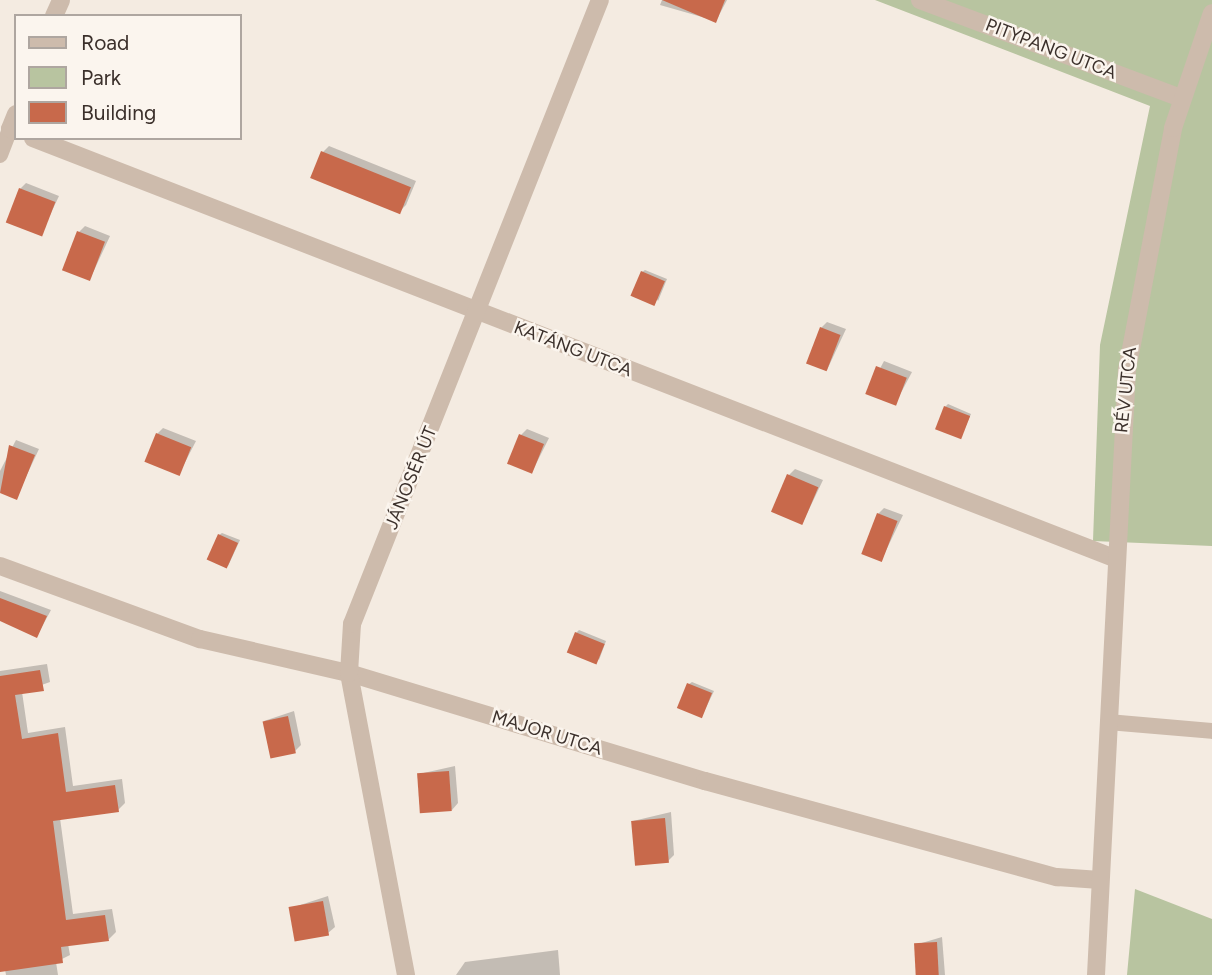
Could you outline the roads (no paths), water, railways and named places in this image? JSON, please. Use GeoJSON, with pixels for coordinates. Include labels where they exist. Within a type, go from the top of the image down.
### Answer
{"type":"FeatureCollection","features":[{"type":"Feature","properties":{"kind":"street","name":"JÁNOSÉR ÚT"},"geometry":{"type":"LineString","coordinates":[[406,975],[349,673],[352,624],[479,312],[600,0]]}},
{"type":"Feature","properties":{"kind":"street","name":"PITYPANG UTCA"},"geometry":{"type":"LineString","coordinates":[[920,0],[1181,98]]}},
{"type":"Feature","properties":{"kind":"street","name":"RÉV UTCA"},"geometry":{"type":"LineString","coordinates":[[1096,975],[1114,558],[1127,370],[1181,98],[1212,13]]}},
{"type":"Feature","properties":{"kind":"street","name":"KATÁNG UTCA"},"geometry":{"type":"LineString","coordinates":[[38,140],[1114,558]]}},
{"type":"Feature","properties":{"kind":"street","name":"MAJOR UTCA"},"geometry":{"type":"LineString","coordinates":[[0,566],[200,639],[349,673],[705,781],[1057,877],[1100,880]]}},
{"type":"Feature","properties":{"kind":"lane"},"geometry":{"type":"LineString","coordinates":[[0,155],[14,125]]}},
{"type":"Feature","properties":{"kind":"lane"},"geometry":{"type":"LineString","coordinates":[[1108,722],[1212,731]]}}]}
